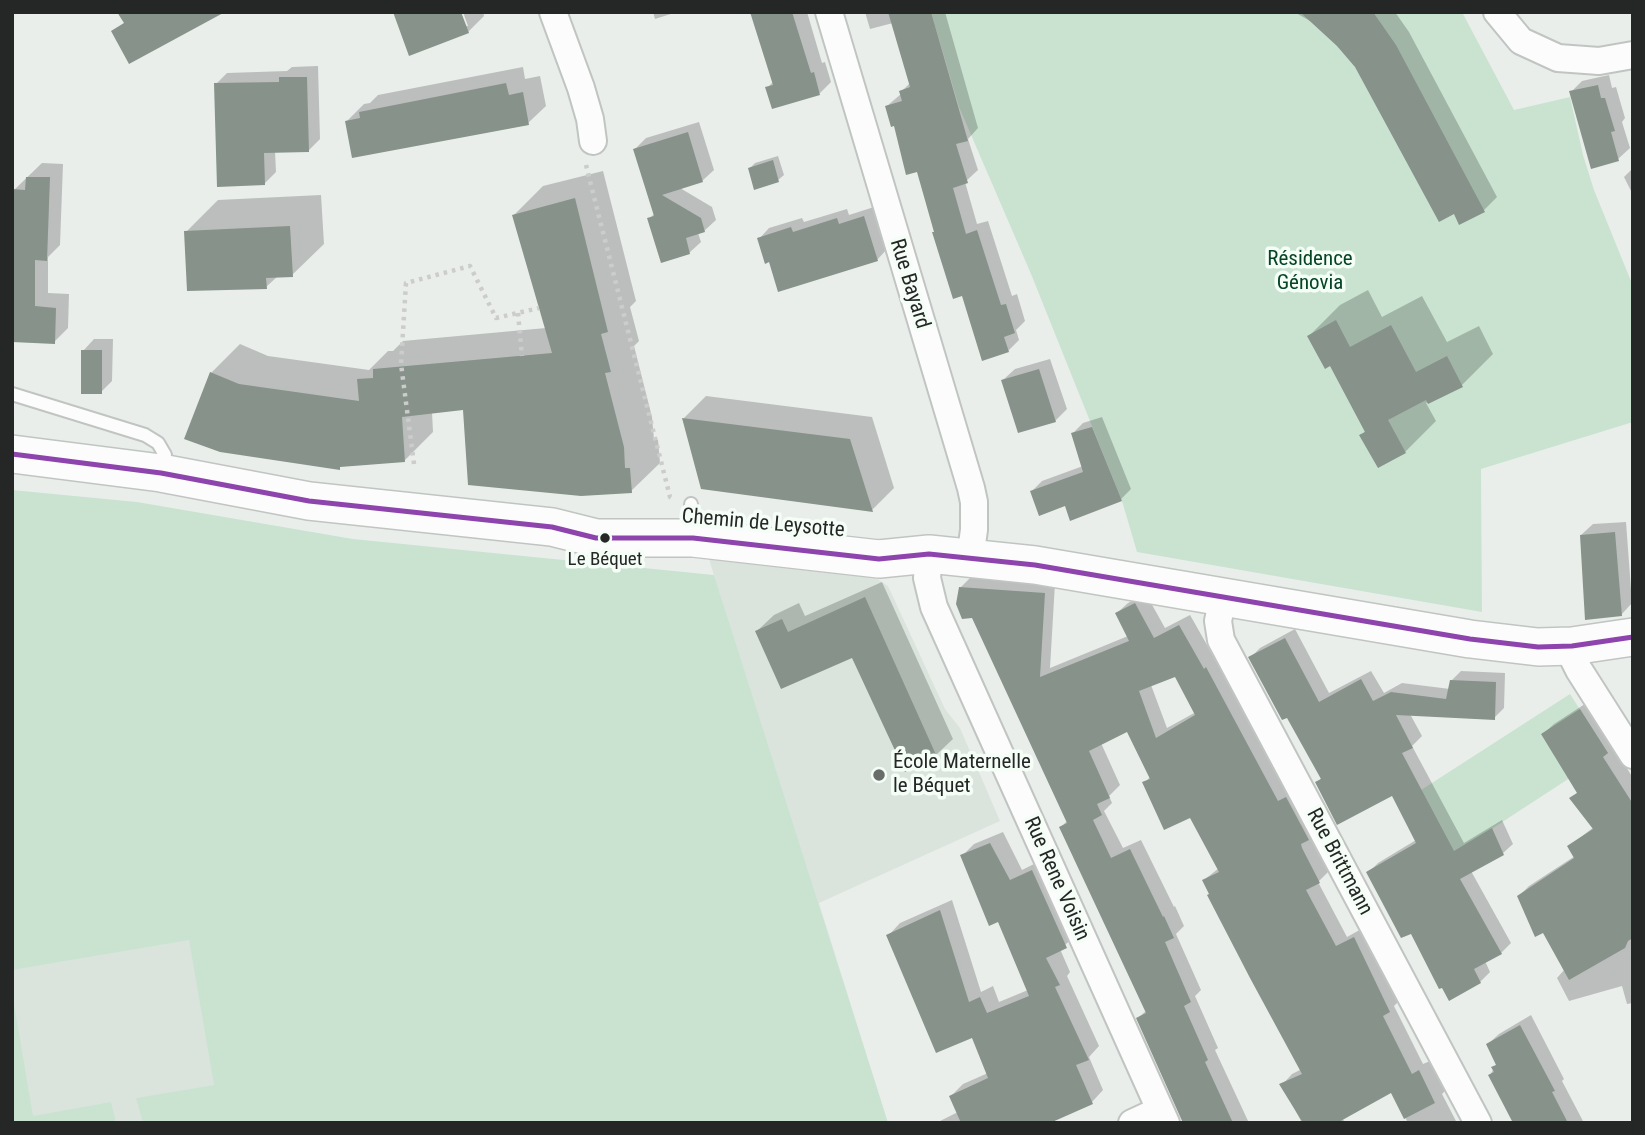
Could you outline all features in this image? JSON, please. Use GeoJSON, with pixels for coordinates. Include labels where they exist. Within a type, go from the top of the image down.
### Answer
{"type":"FeatureCollection","features":[{"type":"Feature","properties":{"kind":"street"},"geometry":{"type":"LineString","coordinates":[[553,12],[590,119],[593,141]]}},
{"type":"Feature","properties":{"kind":"street","name":"Rue Bayard"},"geometry":{"type":"LineString","coordinates":[[829,12],[971,488],[974,530],[970,558]]}},
{"type":"Feature","properties":{"kind":"street"},"geometry":{"type":"LineString","coordinates":[[1497,12],[1521,41],[1558,58],[1599,61],[1633,55]]}},
{"type":"Feature","properties":{"kind":"street","name":"Chemin de Leysotte"},"geometry":{"type":"LineString","coordinates":[[12,454],[161,473],[309,501],[552,527],[592,519],[692,519],[880,535],[929,554],[1075,571],[1469,639],[1538,647],[1572,646],[1633,637]]}},
{"type":"Feature","properties":{"kind":"street","name":"Rue Rene Voisin"},"geometry":{"type":"LineString","coordinates":[[929,554],[927,578],[934,607],[1163,1116]]}},
{"type":"Feature","properties":{"kind":"street","name":"Rue Brittmann"},"geometry":{"type":"LineString","coordinates":[[1223,597],[1218,621],[1221,640],[1478,1123]]}},
{"type":"Feature","properties":{"kind":"street"},"geometry":{"type":"LineString","coordinates":[[1572,646],[1579,670],[1633,755]]}},
{"type":"Feature","properties":{"kind":"street"},"geometry":{"type":"LineString","coordinates":[[1132,1123],[1163,1116]]}},
{"type":"Feature","properties":{"kind":"lane"},"geometry":{"type":"LineString","coordinates":[[12,394],[145,435],[158,443],[164,456],[161,473]]}},
{"type":"Feature","properties":{"kind":"path"},"geometry":{"type":"LineString","coordinates":[[593,141],[586,167],[670,497],[692,519]]}},
{"type":"Feature","properties":{"kind":"path"},"geometry":{"type":"LineString","coordinates":[[414,464],[401,364],[406,283],[470,266],[496,318],[539,308]]}},
{"type":"Feature","properties":{"kind":"path"},"geometry":{"type":"LineString","coordinates":[[518,313],[522,356]]}},
{"type":"Feature","properties":{"kind":"shaded area"},"geometry":{"type":"Polygon","coordinates":[[[709,559],[876,578],[888,586],[945,709],[960,728],[1000,821],[819,903],[888,1123],[12,1123],[12,857],[749,689],[709,559]]]}},
{"type":"Feature","properties":{"kind":"green space","name":"Résidence Génovia"},"geometry":{"type":"Polygon","coordinates":[[[931,12],[1462,12],[1514,110],[1570,97],[1594,190],[1633,286],[1633,422],[1481,469],[1482,612],[1137,552],[1122,501],[1031,274],[959,107],[931,12]]]}},
{"type":"Feature","properties":{"kind":"green space"},"geometry":{"type":"Polygon","coordinates":[[[12,490],[137,502],[353,539],[714,575],[888,1123],[143,1123],[136,1098],[214,1085],[189,940],[12,970],[12,490]]]}},
{"type":"Feature","properties":{"kind":"green space"},"geometry":{"type":"Polygon","coordinates":[[[1570,694],[1608,753],[1484,834],[1453,871],[1421,790],[1570,694]]]}},
{"type":"Feature","properties":{"kind":"green space"},"geometry":{"type":"Polygon","coordinates":[[[12,992],[33,1116],[111,1102],[116,1123],[12,1123],[12,992]]]}},
{"type":"Feature","properties":{"kind":"building"},"geometry":{"type":"Polygon","coordinates":[[[117,12],[225,12],[129,64],[111,31],[124,23],[117,12]]]}},
{"type":"Feature","properties":{"kind":"building"},"geometry":{"type":"Polygon","coordinates":[[[393,12],[461,12],[469,33],[409,56],[393,12]]]}},
{"type":"Feature","properties":{"kind":"building"},"geometry":{"type":"Polygon","coordinates":[[[750,12],[792,12],[820,95],[772,109],[765,87],[773,85],[750,12]]]}},
{"type":"Feature","properties":{"kind":"building"},"geometry":{"type":"Polygon","coordinates":[[[888,12],[931,12],[968,141],[956,144],[968,183],[953,188],[966,234],[977,230],[1001,305],[1006,304],[1015,333],[1004,337],[1009,352],[982,361],[962,296],[953,299],[917,172],[906,175],[894,126],[891,127],[885,106],[902,101],[899,91],[910,87],[888,12]]]}},
{"type":"Feature","properties":{"kind":"building"},"geometry":{"type":"Polygon","coordinates":[[[1300,12],[1373,12],[1396,45],[1485,212],[1459,225],[1454,214],[1439,222],[1355,67],[1337,46],[1300,12]]]}},
{"type":"Feature","properties":{"kind":"building"},"geometry":{"type":"Polygon","coordinates":[[[279,77],[307,77],[309,152],[264,153],[265,185],[217,187],[214,83],[279,82],[279,77]]]}},
{"type":"Feature","properties":{"kind":"building"},"geometry":{"type":"Polygon","coordinates":[[[506,83],[509,95],[523,92],[529,125],[352,158],[345,121],[360,118],[359,112],[506,83]]]}},
{"type":"Feature","properties":{"kind":"building"},"geometry":{"type":"Polygon","coordinates":[[[1598,85],[1615,131],[1611,132],[1619,161],[1591,169],[1569,91],[1598,85]]]}},
{"type":"Feature","properties":{"kind":"building"},"geometry":{"type":"Polygon","coordinates":[[[688,132],[703,182],[662,195],[701,218],[705,232],[686,238],[690,254],[661,263],[647,218],[654,216],[633,149],[688,132]]]}},
{"type":"Feature","properties":{"kind":"building"},"geometry":{"type":"Polygon","coordinates":[[[773,160],[779,182],[754,190],[748,168],[773,160]]]}},
{"type":"Feature","properties":{"kind":"building"},"geometry":{"type":"Polygon","coordinates":[[[26,177],[50,177],[47,261],[35,260],[35,306],[56,308],[55,344],[12,342],[12,189],[25,190],[26,177]]]}},
{"type":"Feature","properties":{"kind":"building"},"geometry":{"type":"Polygon","coordinates":[[[575,198],[608,332],[601,334],[611,372],[605,373],[624,447],[625,468],[630,468],[632,493],[581,496],[468,485],[463,410],[402,417],[405,462],[340,467],[340,470],[220,452],[184,439],[210,372],[239,384],[359,401],[357,379],[373,378],[373,369],[552,353],[512,215],[575,198]]]}},
{"type":"Feature","properties":{"kind":"building"},"geometry":{"type":"Polygon","coordinates":[[[864,216],[878,261],[778,292],[769,262],[765,264],[757,238],[791,227],[793,232],[837,218],[839,224],[864,216]]]}},
{"type":"Feature","properties":{"kind":"building"},"geometry":{"type":"Polygon","coordinates":[[[290,226],[293,277],[266,278],[267,289],[187,291],[184,231],[290,226]]]}},
{"type":"Feature","properties":{"kind":"building"},"geometry":{"type":"Polygon","coordinates":[[[1336,320],[1350,347],[1391,325],[1416,372],[1447,356],[1463,387],[1428,404],[1426,400],[1388,420],[1406,453],[1378,468],[1359,435],[1365,432],[1330,366],[1325,369],[1307,336],[1336,320]]]}},
{"type":"Feature","properties":{"kind":"building"},"geometry":{"type":"Polygon","coordinates":[[[81,350],[102,350],[102,394],[81,394],[81,350]]]}},
{"type":"Feature","properties":{"kind":"building"},"geometry":{"type":"Polygon","coordinates":[[[1039,369],[1056,422],[1018,433],[1001,380],[1039,369]]]}},
{"type":"Feature","properties":{"kind":"building"},"geometry":{"type":"Polygon","coordinates":[[[682,418],[850,439],[873,512],[701,489],[682,418]]]}},
{"type":"Feature","properties":{"kind":"building"},"geometry":{"type":"Polygon","coordinates":[[[1092,427],[1122,501],[1070,521],[1065,506],[1039,516],[1030,491],[1083,472],[1071,433],[1092,427]]]}},
{"type":"Feature","properties":{"kind":"building"},"geometry":{"type":"Polygon","coordinates":[[[1615,532],[1622,616],[1585,620],[1580,535],[1615,532]]]}},
{"type":"Feature","properties":{"kind":"building"},"geometry":{"type":"Polygon","coordinates":[[[959,587],[1045,593],[1040,677],[1129,641],[1115,613],[1135,603],[1154,638],[1179,625],[1204,669],[1206,667],[1278,801],[1286,797],[1309,840],[1301,844],[1302,848],[1320,883],[1306,890],[1336,946],[1354,937],[1390,1012],[1383,1016],[1412,1074],[1419,1070],[1435,1103],[1404,1119],[1391,1093],[1337,1123],[1303,1123],[1279,1084],[1302,1074],[1207,895],[1209,894],[1202,880],[1219,872],[1190,818],[1164,830],[1142,782],[1150,779],[1127,732],[1089,751],[1110,798],[1097,804],[1102,815],[1093,820],[1111,858],[1130,849],[1164,916],[1174,938],[1165,942],[1191,1002],[1184,1006],[1208,1060],[1205,1062],[1233,1123],[1183,1123],[1136,1018],[1146,1013],[1059,827],[1067,823],[972,618],[962,619],[956,604],[959,587]],[[1175,677],[1139,691],[1156,738],[1195,715],[1175,677]]]}},
{"type":"Feature","properties":{"kind":"building"},"geometry":{"type":"Polygon","coordinates":[[[865,597],[937,757],[905,772],[852,658],[781,689],[755,631],[782,619],[788,632],[865,597]]]}},
{"type":"Feature","properties":{"kind":"building"},"geometry":{"type":"Polygon","coordinates":[[[1285,638],[1319,702],[1361,679],[1373,701],[1391,692],[1446,699],[1450,680],[1496,682],[1495,720],[1396,715],[1413,748],[1402,753],[1454,851],[1492,828],[1504,855],[1460,879],[1502,954],[1474,969],[1481,983],[1449,1001],[1442,988],[1439,989],[1411,934],[1401,938],[1366,872],[1416,843],[1392,796],[1337,825],[1315,782],[1321,779],[1287,718],[1282,720],[1248,657],[1285,638]]]}},
{"type":"Feature","properties":{"kind":"building"},"geometry":{"type":"Polygon","coordinates":[[[1580,709],[1608,753],[1603,757],[1633,804],[1633,938],[1625,948],[1569,980],[1543,933],[1535,937],[1517,896],[1574,858],[1567,846],[1593,829],[1569,798],[1577,793],[1541,734],[1580,709]]]}},
{"type":"Feature","properties":{"kind":"building"},"geometry":{"type":"Polygon","coordinates":[[[990,843],[1010,880],[1032,870],[1067,948],[1046,958],[1060,985],[1055,987],[1089,1060],[1076,1065],[1093,1104],[1050,1123],[961,1123],[949,1096],[988,1078],[972,1038],[936,1053],[886,935],[940,910],[969,1002],[980,997],[987,1013],[1029,996],[998,922],[989,926],[960,855],[990,843]]]}},
{"type":"Feature","properties":{"kind":"building"},"geometry":{"type":"Polygon","coordinates":[[[1520,1025],[1555,1091],[1552,1092],[1568,1123],[1513,1123],[1488,1075],[1494,1072],[1491,1067],[1496,1065],[1486,1044],[1520,1025]]]}},
{"type":"Feature","properties":{"kind":"transit line"},"geometry":{"type":"LineString","coordinates":[[12,454],[161,473],[309,501],[552,527],[596,538],[693,538],[879,559],[929,554],[1035,565],[1470,639],[1538,647],[1572,646],[1633,637]]}},
{"type":"Feature","properties":{"kind":"place","name":"Le Béquet"},"geometry":{"type":"Point","coordinates":[605,538]}},
{"type":"Feature","properties":{"kind":"place","name":"École Maternelle le Béquet"},"geometry":{"type":"Point","coordinates":[879,775]}}]}
